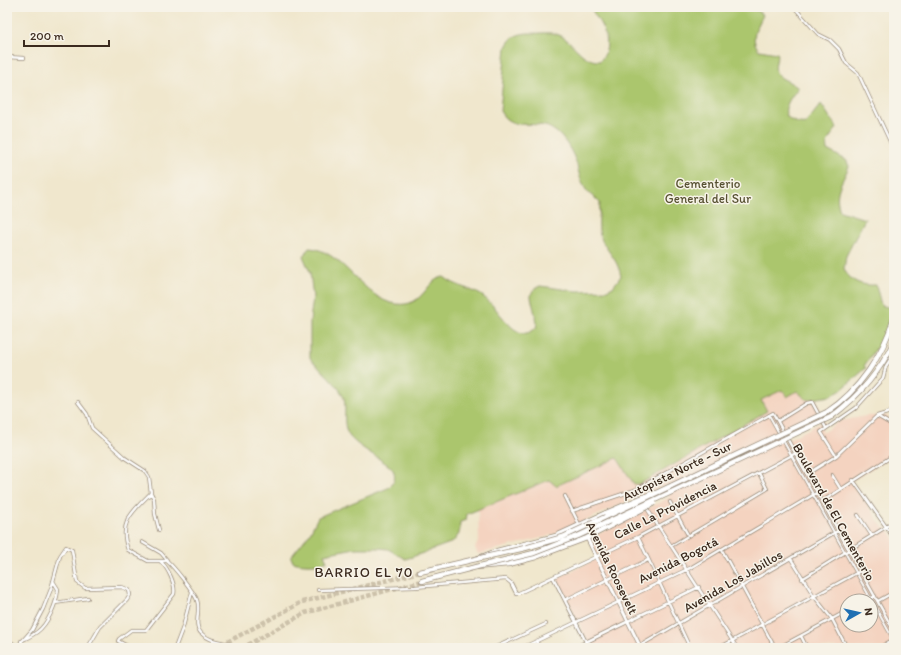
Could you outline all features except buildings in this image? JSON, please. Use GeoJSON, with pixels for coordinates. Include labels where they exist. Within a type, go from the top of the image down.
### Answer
{"type":"FeatureCollection","features":[{"type":"Feature","properties":{"kind":"highway","name":"Autopista Norte - Sur"},"geometry":{"type":"LineString","coordinates":[[420,572],[525,548],[563,536],[827,412],[842,401],[869,371],[885,343],[894,318]]}},
{"type":"Feature","properties":{"kind":"highway","name":"Autopista Norte - Sur"},"geometry":{"type":"LineString","coordinates":[[422,581],[519,557],[560,544],[831,417],[849,403],[866,386],[882,366],[894,341]]}},
{"type":"Feature","properties":{"kind":"highway"},"geometry":{"type":"LineString","coordinates":[[476,559],[497,551],[541,540],[580,526],[642,496],[671,486]]}},
{"type":"Feature","properties":{"kind":"highway"},"geometry":{"type":"LineString","coordinates":[[476,567],[509,564],[545,554],[587,538],[612,526],[646,508],[662,497]]}},
{"type":"Feature","properties":{"kind":"street"},"geometry":{"type":"LineString","coordinates":[[794,7],[818,34],[830,40],[839,49],[846,63],[859,74],[894,150]]}},
{"type":"Feature","properties":{"kind":"street"},"geometry":{"type":"LineString","coordinates":[[7,57],[24,58]]}},
{"type":"Feature","properties":{"kind":"street"},"geometry":{"type":"LineString","coordinates":[[836,456],[821,432],[856,408],[883,378],[886,366],[894,354]]}},
{"type":"Feature","properties":{"kind":"street"},"geometry":{"type":"LineString","coordinates":[[78,402],[87,414],[92,428],[125,458],[145,471],[149,477],[159,530]]}},
{"type":"Feature","properties":{"kind":"street"},"geometry":{"type":"LineString","coordinates":[[778,421],[807,403],[812,402],[826,428]]}},
{"type":"Feature","properties":{"kind":"street"},"geometry":{"type":"LineString","coordinates":[[807,474],[836,456],[877,416],[894,411]]}},
{"type":"Feature","properties":{"kind":"street"},"geometry":{"type":"LineString","coordinates":[[572,511],[635,490],[773,413],[874,593]]}},
{"type":"Feature","properties":{"kind":"street","name":"Boulevard de El Cementerio"},"geometry":{"type":"LineString","coordinates":[[769,415],[868,593]]}},
{"type":"Feature","properties":{"kind":"street"},"geometry":{"type":"LineString","coordinates":[[877,416],[894,426]]}},
{"type":"Feature","properties":{"kind":"street","name":"Calle La Providencia"},"geometry":{"type":"LineString","coordinates":[[318,590],[415,587],[506,579],[511,583],[516,593],[519,593],[638,537],[796,453]]}},
{"type":"Feature","properties":{"kind":"street"},"geometry":{"type":"LineString","coordinates":[[823,501],[852,480],[894,455]]}},
{"type":"Feature","properties":{"kind":"street"},"geometry":{"type":"LineString","coordinates":[[671,546],[767,489],[759,473]]}},
{"type":"Feature","properties":{"kind":"street"},"geometry":{"type":"LineString","coordinates":[[832,476],[840,488]]}},
{"type":"Feature","properties":{"kind":"street"},"geometry":{"type":"LineString","coordinates":[[852,480],[894,538]]}},
{"type":"Feature","properties":{"kind":"street"},"geometry":{"type":"LineString","coordinates":[[635,490],[737,648]]}},
{"type":"Feature","properties":{"kind":"street","name":"Avenida Bogotá"},"geometry":{"type":"LineString","coordinates":[[522,648],[687,570],[818,492]]}},
{"type":"Feature","properties":{"kind":"street"},"geometry":{"type":"LineString","coordinates":[[151,493],[126,521],[124,532],[125,542],[128,550],[148,561],[168,561]]}},
{"type":"Feature","properties":{"kind":"street","name":"Avenida Roosevelt"},"geometry":{"type":"LineString","coordinates":[[565,496],[640,647]]}},
{"type":"Feature","properties":{"kind":"street"},"geometry":{"type":"LineString","coordinates":[[670,502],[688,535]]}},
{"type":"Feature","properties":{"kind":"street"},"geometry":{"type":"LineString","coordinates":[[858,515],[872,536]]}},
{"type":"Feature","properties":{"kind":"street"},"geometry":{"type":"LineString","coordinates":[[802,579],[894,522]]}},
{"type":"Feature","properties":{"kind":"street","name":"Avenida Los Jabillos"},"geometry":{"type":"LineString","coordinates":[[636,648],[839,530]]}},
{"type":"Feature","properties":{"kind":"street"},"geometry":{"type":"LineString","coordinates":[[638,537],[690,648]]}},
{"type":"Feature","properties":{"kind":"street"},"geometry":{"type":"LineString","coordinates":[[142,542],[161,553],[198,601],[198,625],[200,632],[210,639],[232,644],[238,648]]}},
{"type":"Feature","properties":{"kind":"street"},"geometry":{"type":"LineString","coordinates":[[7,641],[10,641],[16,647],[32,630],[53,581],[60,556],[66,546],[72,550],[77,582],[85,588],[122,587],[129,590],[130,594],[127,600],[116,609],[96,631],[90,644],[91,648]]}},
{"type":"Feature","properties":{"kind":"street"},"geometry":{"type":"LineString","coordinates":[[722,550],[775,648]]}},
{"type":"Feature","properties":{"kind":"street"},"geometry":{"type":"LineString","coordinates":[[791,559],[802,579],[832,619],[847,648]]}},
{"type":"Feature","properties":{"kind":"street"},"geometry":{"type":"LineString","coordinates":[[565,600],[648,560]]}},
{"type":"Feature","properties":{"kind":"street"},"geometry":{"type":"LineString","coordinates":[[131,648],[123,645],[118,641],[119,639],[126,632],[131,630],[146,630],[174,594],[175,587],[166,567],[161,562]]}},
{"type":"Feature","properties":{"kind":"street"},"geometry":{"type":"LineString","coordinates":[[719,648],[862,570]]}},
{"type":"Feature","properties":{"kind":"street"},"geometry":{"type":"LineString","coordinates":[[553,577],[589,648]]}},
{"type":"Feature","properties":{"kind":"street"},"geometry":{"type":"LineString","coordinates":[[21,641],[37,632],[43,626],[55,603],[58,589],[53,581]]}},
{"type":"Feature","properties":{"kind":"street"},"geometry":{"type":"LineString","coordinates":[[574,648],[698,587]]}},
{"type":"Feature","properties":{"kind":"street"},"geometry":{"type":"LineString","coordinates":[[175,648],[183,627],[192,592]]}},
{"type":"Feature","properties":{"kind":"street"},"geometry":{"type":"LineString","coordinates":[[879,600],[894,592]]}},
{"type":"Feature","properties":{"kind":"street"},"geometry":{"type":"LineString","coordinates":[[55,603],[88,598]]}},
{"type":"Feature","properties":{"kind":"street"},"geometry":{"type":"LineString","coordinates":[[879,603],[894,631]]}},
{"type":"Feature","properties":{"kind":"street","name":"Boulevard de El Cementerio"},"geometry":{"type":"LineString","coordinates":[[879,612],[894,639]]}},
{"type":"Feature","properties":{"kind":"street"},"geometry":{"type":"LineString","coordinates":[[778,648],[839,615]]}},
{"type":"Feature","properties":{"kind":"street"},"geometry":{"type":"LineString","coordinates":[[494,648],[546,624]]}},
{"type":"Feature","properties":{"kind":"street"},"geometry":{"type":"LineString","coordinates":[[800,636],[807,648]]}},
{"type":"Feature","properties":{"kind":"street"},"geometry":{"type":"LineString","coordinates":[[879,648],[894,639]]}},
{"type":"Feature","properties":{"kind":"street"},"geometry":{"type":"LineString","coordinates":[[21,641],[23,648]]}},
{"type":"Feature","properties":{"kind":"street"},"geometry":{"type":"LineString","coordinates":[[536,641],[540,648]]}},
{"type":"Feature","properties":{"kind":"shaded area"},"geometry":{"type":"Polygon","coordinates":[[[783,389],[797,391],[807,400],[816,399],[820,410],[813,416],[778,433],[783,442],[824,421],[825,424],[822,427],[822,433],[840,421],[866,416],[887,416],[891,423],[894,422],[894,455],[851,481],[884,529],[887,528],[894,538],[894,648],[591,648],[557,578],[599,558],[589,539],[670,497],[665,488],[672,484],[647,492],[561,532],[478,554],[475,548],[479,540],[478,509],[549,480],[560,484],[563,483],[618,457],[640,484],[767,411],[761,401],[783,389]]]}},
{"type":"Feature","properties":{"kind":"green space","name":"Cementerio General del Sur"},"geometry":{"type":"Polygon","coordinates":[[[590,7],[752,7],[763,15],[754,37],[756,46],[759,50],[777,53],[778,55],[775,69],[777,73],[779,76],[798,88],[787,105],[786,114],[788,118],[798,123],[806,123],[821,104],[837,128],[829,138],[827,150],[846,160],[849,166],[839,188],[837,198],[840,211],[865,219],[846,256],[844,269],[853,280],[861,284],[876,285],[881,305],[893,309],[893,323],[864,366],[866,368],[840,391],[830,396],[807,400],[797,391],[787,397],[782,390],[761,400],[767,411],[640,484],[634,484],[617,458],[556,486],[549,480],[467,514],[466,520],[460,522],[459,534],[453,542],[412,557],[405,559],[388,549],[355,548],[324,554],[327,561],[315,564],[293,562],[291,557],[310,533],[318,517],[388,488],[393,482],[394,478],[393,470],[386,463],[360,446],[347,433],[345,423],[345,403],[342,393],[310,358],[310,321],[313,298],[310,272],[303,256],[309,248],[321,251],[332,257],[343,265],[374,294],[384,300],[396,304],[413,302],[433,282],[444,277],[453,283],[481,295],[514,329],[524,333],[530,332],[536,328],[537,323],[531,295],[536,288],[540,286],[577,291],[607,290],[613,287],[621,276],[617,263],[604,245],[600,235],[600,203],[588,193],[585,188],[580,178],[574,156],[565,141],[555,131],[548,127],[511,122],[505,118],[500,111],[506,47],[510,40],[516,36],[527,33],[556,34],[565,38],[583,55],[593,60],[600,61],[605,54],[607,41],[602,27],[590,7]]]}},
{"type":"Feature","properties":{"kind":"tunnel"},"geometry":{"type":"LineString","coordinates":[[216,648],[302,602],[420,572]]}},
{"type":"Feature","properties":{"kind":"tunnel"},"geometry":{"type":"LineString","coordinates":[[242,648],[305,613],[422,581]]}},
{"type":"Feature","properties":{"kind":"district","name":"BARRIO EL 70"},"geometry":{"type":"Point","coordinates":[364,572]}}]}
